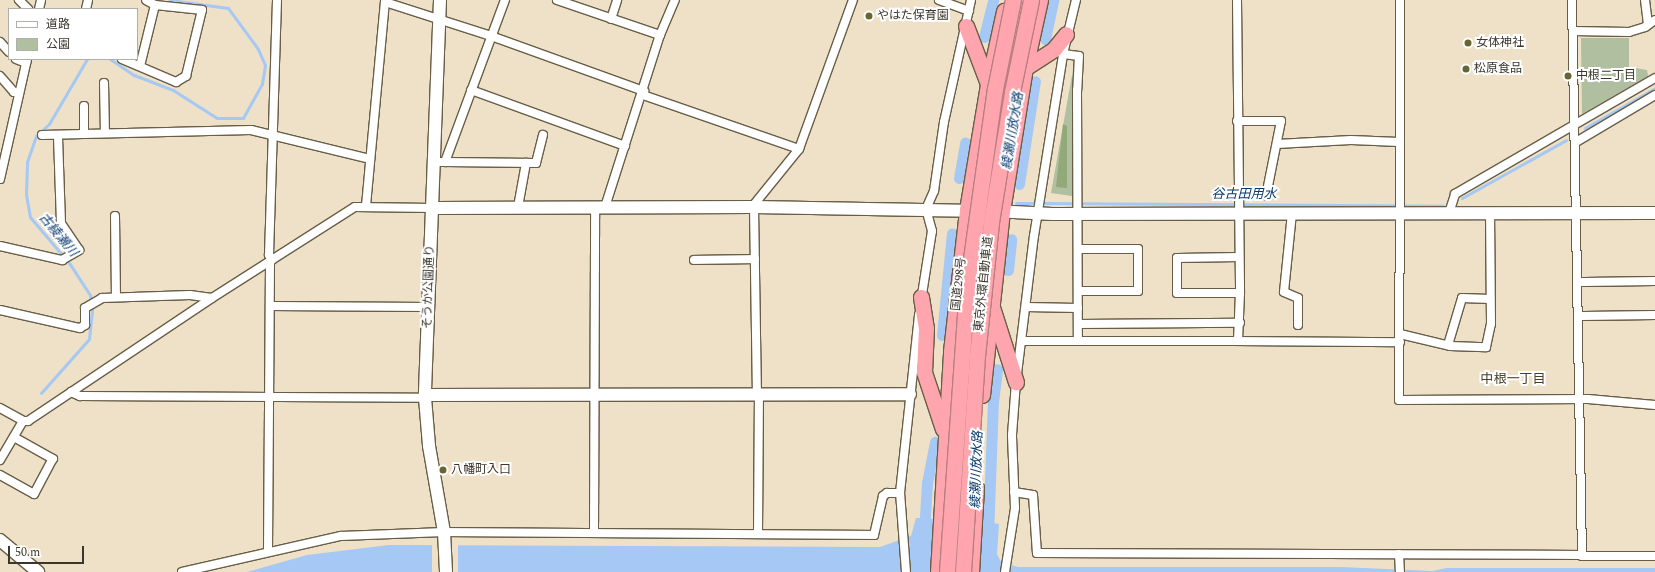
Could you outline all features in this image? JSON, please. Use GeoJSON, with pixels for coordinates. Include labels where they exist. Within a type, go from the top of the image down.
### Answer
{"type":"FeatureCollection","features":[{"type":"Feature","properties":{"kind":"highway","name":"国道298号"},"geometry":{"type":"LineString","coordinates":[[938,572],[951,351],[967,210],[988,84],[1006,0]]}},
{"type":"Feature","properties":{"kind":"highway","name":"東京外環自動車道"},"geometry":{"type":"LineString","coordinates":[[947,572],[967,287],[992,105],[1013,0]]}},
{"type":"Feature","properties":{"kind":"highway","name":"東京外環自動車道"},"geometry":{"type":"LineString","coordinates":[[963,572],[976,364],[991,222],[1012,92],[1031,0]]}},
{"type":"Feature","properties":{"kind":"highway"},"geometry":{"type":"LineString","coordinates":[[972,572],[974,516],[990,300],[1002,211],[1025,68],[1040,0]]}},
{"type":"Feature","properties":{"kind":"highway"},"geometry":{"type":"LineString","coordinates":[[966,26],[988,84]]}},
{"type":"Feature","properties":{"kind":"highway"},"geometry":{"type":"LineString","coordinates":[[1025,68],[1054,49],[1066,34]]}},
{"type":"Feature","properties":{"kind":"highway"},"geometry":{"type":"LineString","coordinates":[[921,297],[926,328],[924,372],[946,435]]}},
{"type":"Feature","properties":{"kind":"highway"},"geometry":{"type":"LineString","coordinates":[[990,300],[1016,382]]}},
{"type":"Feature","properties":{"kind":"street"},"geometry":{"type":"LineString","coordinates":[[19,0],[27,8]]}},
{"type":"Feature","properties":{"kind":"street"},"geometry":{"type":"LineString","coordinates":[[125,60],[176,82],[186,76],[202,10],[155,4],[146,0]]}},
{"type":"Feature","properties":{"kind":"street"},"geometry":{"type":"LineString","coordinates":[[268,551],[268,397],[271,261],[269,255],[277,0]]}},
{"type":"Feature","properties":{"kind":"street","name":"そうか公園通り"},"geometry":{"type":"LineString","coordinates":[[440,0],[440,162],[433,208],[425,396],[429,446],[444,535],[446,572]]}},
{"type":"Feature","properties":{"kind":"street"},"geometry":{"type":"LineString","coordinates":[[505,0],[440,162],[536,163],[543,135]]}},
{"type":"Feature","properties":{"kind":"street"},"geometry":{"type":"LineString","coordinates":[[557,0],[660,36]]}},
{"type":"Feature","properties":{"kind":"street"},"geometry":{"type":"LineString","coordinates":[[611,19],[618,0]]}},
{"type":"Feature","properties":{"kind":"street"},"geometry":{"type":"LineString","coordinates":[[594,533],[595,396],[600,207],[625,146],[660,36],[675,0]]}},
{"type":"Feature","properties":{"kind":"street"},"geometry":{"type":"LineString","coordinates":[[758,533],[758,393],[753,207],[799,149],[853,0]]}},
{"type":"Feature","properties":{"kind":"street"},"geometry":{"type":"LineString","coordinates":[[939,0],[969,11]]}},
{"type":"Feature","properties":{"kind":"street"},"geometry":{"type":"LineString","coordinates":[[906,572],[900,511],[900,493],[921,297],[932,230],[926,209],[934,190],[944,122],[960,41],[966,26],[971,0]]}},
{"type":"Feature","properties":{"kind":"street"},"geometry":{"type":"LineString","coordinates":[[1005,572],[1010,546],[1014,492],[1012,435],[1016,382],[1037,212],[1066,34],[1076,0]]}},
{"type":"Feature","properties":{"kind":"street"},"geometry":{"type":"LineString","coordinates":[[1237,0],[1237,121],[1240,213],[1240,323],[1238,342]]}},
{"type":"Feature","properties":{"kind":"street"},"geometry":{"type":"LineString","coordinates":[[1400,0],[1399,400],[1580,399],[1655,405]]}},
{"type":"Feature","properties":{"kind":"street"},"geometry":{"type":"LineString","coordinates":[[1572,0],[1576,142],[1582,555]]}},
{"type":"Feature","properties":{"kind":"street"},"geometry":{"type":"LineString","coordinates":[[1645,0],[1648,25]]}},
{"type":"Feature","properties":{"kind":"street"},"geometry":{"type":"LineString","coordinates":[[366,206],[385,1],[491,36],[799,149]]}},
{"type":"Feature","properties":{"kind":"street"},"geometry":{"type":"LineString","coordinates":[[140,66],[155,4]]}},
{"type":"Feature","properties":{"kind":"street"},"geometry":{"type":"LineString","coordinates":[[1573,31],[1629,32],[1648,25],[1655,20]]}},
{"type":"Feature","properties":{"kind":"street"},"geometry":{"type":"LineString","coordinates":[[0,42],[8,51]]}},
{"type":"Feature","properties":{"kind":"street"},"geometry":{"type":"LineString","coordinates":[[1063,54],[1079,56],[1077,90],[1078,342]]}},
{"type":"Feature","properties":{"kind":"street"},"geometry":{"type":"LineString","coordinates":[[0,179],[26,61]]}},
{"type":"Feature","properties":{"kind":"street"},"geometry":{"type":"LineString","coordinates":[[0,76],[14,92],[19,93]]}},
{"type":"Feature","properties":{"kind":"street"},"geometry":{"type":"LineString","coordinates":[[1449,213],[1455,194],[1575,123],[1655,78]]}},
{"type":"Feature","properties":{"kind":"street"},"geometry":{"type":"LineString","coordinates":[[104,83],[105,133]]}},
{"type":"Feature","properties":{"kind":"street"},"geometry":{"type":"LineString","coordinates":[[470,90],[625,146]]}},
{"type":"Feature","properties":{"kind":"street"},"geometry":{"type":"LineString","coordinates":[[1576,142],[1655,95]]}},
{"type":"Feature","properties":{"kind":"street"},"geometry":{"type":"LineString","coordinates":[[84,106],[84,134]]}},
{"type":"Feature","properties":{"kind":"street"},"geometry":{"type":"LineString","coordinates":[[1237,121],[1280,122],[1266,196]]}},
{"type":"Feature","properties":{"kind":"street"},"geometry":{"type":"LineString","coordinates":[[42,135],[251,130],[370,159]]}},
{"type":"Feature","properties":{"kind":"street"},"geometry":{"type":"LineString","coordinates":[[0,246],[62,260],[79,250],[61,223],[58,135]]}},
{"type":"Feature","properties":{"kind":"street"},"geometry":{"type":"LineString","coordinates":[[1277,144],[1351,140],[1399,142]]}},
{"type":"Feature","properties":{"kind":"street"},"geometry":{"type":"LineString","coordinates":[[518,207],[526,163]]}},
{"type":"Feature","properties":{"kind":"street"},"geometry":{"type":"LineString","coordinates":[[0,408],[23,421],[28,421],[212,298],[355,208],[366,206],[433,208],[753,207],[926,209],[1078,214],[1655,213]]}},
{"type":"Feature","properties":{"kind":"street"},"geometry":{"type":"LineString","coordinates":[[1292,213],[1284,292],[1298,298],[1298,325]]}},
{"type":"Feature","properties":{"kind":"street"},"geometry":{"type":"LineString","coordinates":[[1400,334],[1448,345],[1486,347],[1491,324],[1490,213]]}},
{"type":"Feature","properties":{"kind":"street"},"geometry":{"type":"LineString","coordinates":[[115,216],[116,296]]}},
{"type":"Feature","properties":{"kind":"street"},"geometry":{"type":"LineString","coordinates":[[1078,249],[1138,249],[1138,290],[1078,291]]}},
{"type":"Feature","properties":{"kind":"street"},"geometry":{"type":"LineString","coordinates":[[1240,257],[1177,258],[1177,293],[1240,293]]}},
{"type":"Feature","properties":{"kind":"street"},"geometry":{"type":"LineString","coordinates":[[694,260],[755,259]]}},
{"type":"Feature","properties":{"kind":"street"},"geometry":{"type":"LineString","coordinates":[[60,269],[62,260]]}},
{"type":"Feature","properties":{"kind":"street"},"geometry":{"type":"LineString","coordinates":[[1578,282],[1655,281]]}},
{"type":"Feature","properties":{"kind":"street"},"geometry":{"type":"LineString","coordinates":[[0,310],[80,328],[86,325],[85,308],[102,298],[116,296],[204,295],[212,298]]}},
{"type":"Feature","properties":{"kind":"street"},"geometry":{"type":"LineString","coordinates":[[1448,345],[1462,298],[1490,299]]}},
{"type":"Feature","properties":{"kind":"street"},"geometry":{"type":"LineString","coordinates":[[270,306],[429,306]]}},
{"type":"Feature","properties":{"kind":"street"},"geometry":{"type":"LineString","coordinates":[[1026,307],[1078,308]]}},
{"type":"Feature","properties":{"kind":"street"},"geometry":{"type":"LineString","coordinates":[[1578,316],[1655,315]]}},
{"type":"Feature","properties":{"kind":"street"},"geometry":{"type":"LineString","coordinates":[[1078,324],[1240,323]]}},
{"type":"Feature","properties":{"kind":"street"},"geometry":{"type":"LineString","coordinates":[[1022,342],[1400,342]]}},
{"type":"Feature","properties":{"kind":"street"},"geometry":{"type":"LineString","coordinates":[[71,392],[80,396],[268,397],[595,396],[758,393],[910,394]]}},
{"type":"Feature","properties":{"kind":"street"},"geometry":{"type":"LineString","coordinates":[[0,460],[23,421]]}},
{"type":"Feature","properties":{"kind":"street"},"geometry":{"type":"LineString","coordinates":[[0,475],[34,494],[53,459],[14,437]]}},
{"type":"Feature","properties":{"kind":"street"},"geometry":{"type":"LineString","coordinates":[[1014,492],[1033,495],[1037,553],[1655,556]]}},
{"type":"Feature","properties":{"kind":"street"},"geometry":{"type":"LineString","coordinates":[[182,572],[268,551],[341,536],[594,533],[874,535],[883,496],[887,493],[900,493]]}},
{"type":"Feature","properties":{"kind":"street"},"geometry":{"type":"LineString","coordinates":[[0,540],[38,572]]}},
{"type":"Feature","properties":{"kind":"street"},"geometry":{"type":"LineString","coordinates":[[1399,554],[1400,572]]}},
{"type":"Feature","properties":{"kind":"green space"},"geometry":{"type":"Polygon","coordinates":[[[1581,38],[1629,38],[1629,67],[1647,70],[1648,76],[1582,114],[1581,38]]]}},
{"type":"Feature","properties":{"kind":"green space"},"geometry":{"type":"Polygon","coordinates":[[[1074,64],[1072,196],[1051,193],[1074,64]]]}},
{"type":"Feature","properties":{"kind":"green space"},"geometry":{"type":"Polygon","coordinates":[[[1063,124],[1067,126],[1067,188],[1056,187],[1063,124]]]}},
{"type":"Feature","properties":{"kind":"water"},"geometry":{"type":"Polygon","coordinates":[[[916,518],[935,519],[937,536],[977,538],[982,521],[999,524],[997,554],[1001,562],[1018,567],[1340,567],[1432,571],[1447,568],[1655,568],[1655,572],[247,572],[307,555],[389,545],[880,547],[911,536],[916,518]]]}},
{"type":"Feature","properties":{"kind":"pier"},"geometry":{"type":"Polygon","coordinates":[[[432,543],[458,543],[458,572],[432,572],[432,543]]]}},
{"type":"Feature","properties":{"kind":"waterway","name":"古綾瀬川"},"geometry":{"type":"LineString","coordinates":[[112,60],[134,75],[173,90],[217,118],[243,118],[262,84],[265,65],[258,49],[228,8],[170,0]]}},
{"type":"Feature","properties":{"kind":"waterway","name":"綾瀬川放水路"},"geometry":{"type":"LineString","coordinates":[[984,37],[993,0]]}},
{"type":"Feature","properties":{"kind":"waterway","name":"綾瀬川放水路"},"geometry":{"type":"LineString","coordinates":[[1045,39],[1053,0]]}},
{"type":"Feature","properties":{"kind":"waterway","name":"古綾瀬川"},"geometry":{"type":"LineString","coordinates":[[41,393],[89,339],[92,309],[90,295],[69,263],[30,217],[26,194],[27,162],[36,136],[49,124],[86,60]]}},
{"type":"Feature","properties":{"kind":"waterway","name":"綾瀬川放水路"},"geometry":{"type":"LineString","coordinates":[[1019,184],[1035,81]]}},
{"type":"Feature","properties":{"kind":"waterway","name":"谷古田用水"},"geometry":{"type":"LineString","coordinates":[[1585,128],[1655,88]]}},
{"type":"Feature","properties":{"kind":"waterway","name":"谷古田用水"},"geometry":{"type":"LineString","coordinates":[[1462,198],[1566,140]]}},
{"type":"Feature","properties":{"kind":"waterway","name":"綾瀬川放水路"},"geometry":{"type":"LineString","coordinates":[[959,178],[965,143]]}},
{"type":"Feature","properties":{"kind":"waterway","name":"谷古田用水"},"geometry":{"type":"LineString","coordinates":[[1016,203],[1033,203]]}},
{"type":"Feature","properties":{"kind":"waterway","name":"谷古田用水"},"geometry":{"type":"LineString","coordinates":[[1045,203],[1443,206]]}},
{"type":"Feature","properties":{"kind":"waterway","name":"綾瀬川放水路"},"geometry":{"type":"LineString","coordinates":[[942,335],[952,233]]}},
{"type":"Feature","properties":{"kind":"waterway","name":"綾瀬川放水路"},"geometry":{"type":"LineString","coordinates":[[1008,270],[1011,239]]}},
{"type":"Feature","properties":{"kind":"waterway","name":"綾瀬川放水路"},"geometry":{"type":"LineString","coordinates":[[988,536],[993,402],[997,369]]}},
{"type":"Feature","properties":{"kind":"waterway","name":"綾瀬川放水路"},"geometry":{"type":"LineString","coordinates":[[924,533],[927,483],[935,442]]}},
{"type":"Feature","properties":{"kind":"place","name":"やはた保育園"},"geometry":{"type":"Point","coordinates":[869,16]}},
{"type":"Feature","properties":{"kind":"place","name":"女体神社"},"geometry":{"type":"Point","coordinates":[1468,43]}},
{"type":"Feature","properties":{"kind":"place","name":"松原食品"},"geometry":{"type":"Point","coordinates":[1466,69]}},
{"type":"Feature","properties":{"kind":"place","name":"中根二丁目"},"geometry":{"type":"Point","coordinates":[1568,76]}},
{"type":"Feature","properties":{"kind":"place","name":"八幡町入口"},"geometry":{"type":"Point","coordinates":[443,470]}},
{"type":"Feature","properties":{"kind":"district","name":"中根一丁目"},"geometry":{"type":"Point","coordinates":[1513,379]}}]}
